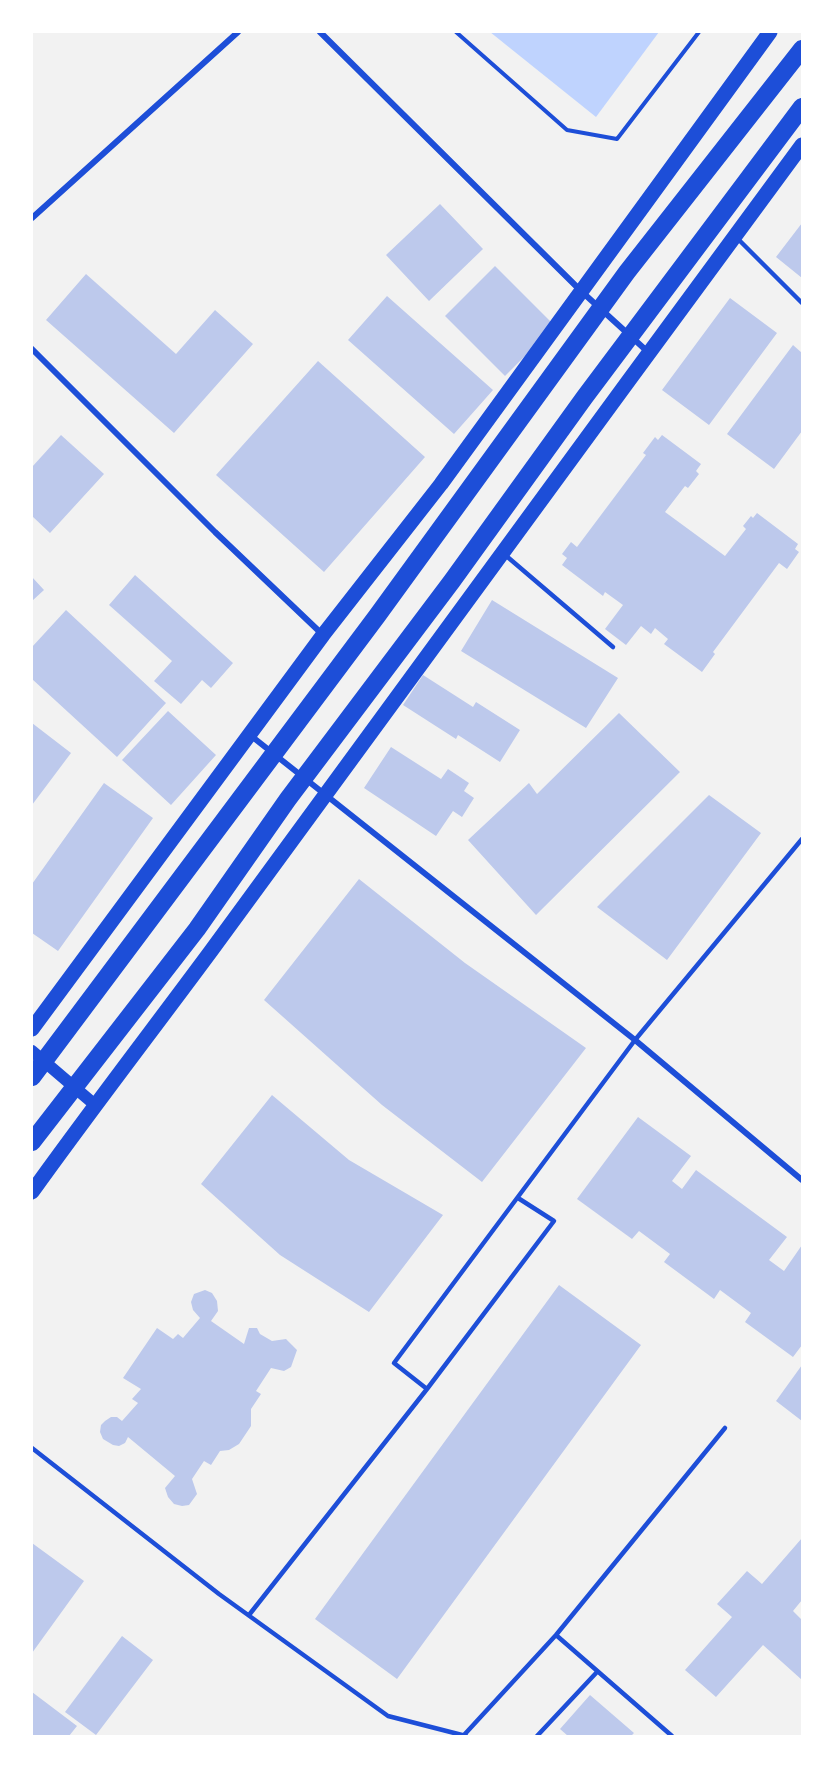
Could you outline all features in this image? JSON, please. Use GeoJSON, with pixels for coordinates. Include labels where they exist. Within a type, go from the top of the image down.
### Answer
{"type":"FeatureCollection","features":[{"type":"Feature","properties":{"kind":"highway"},"geometry":{"type":"LineString","coordinates":[[32,1077],[377,616],[627,272],[802,48]]}},
{"type":"Feature","properties":{"kind":"highway"},"geometry":{"type":"LineString","coordinates":[[32,1143],[196,929],[288,798],[452,581],[584,398],[802,107]]}},
{"type":"Feature","properties":{"kind":"main road"},"geometry":{"type":"LineString","coordinates":[[32,1029],[323,635],[441,484],[770,32]]}},
{"type":"Feature","properties":{"kind":"main road"},"geometry":{"type":"LineString","coordinates":[[32,1192],[94,1104],[210,952],[802,145]]}},
{"type":"Feature","properties":{"kind":"main road"},"geometry":{"type":"LineString","coordinates":[[32,1051],[94,1104]]}},
{"type":"Feature","properties":{"kind":"street"},"geometry":{"type":"LineString","coordinates":[[32,218],[238,32]]}},
{"type":"Feature","properties":{"kind":"street"},"geometry":{"type":"LineString","coordinates":[[320,32],[581,291],[649,353]]}},
{"type":"Feature","properties":{"kind":"street"},"geometry":{"type":"LineString","coordinates":[[32,349],[215,532],[323,635]]}},
{"type":"Feature","properties":{"kind":"street"},"geometry":{"type":"LineString","coordinates":[[249,734],[635,1040],[802,1180]]}},
{"type":"Feature","properties":{"kind":"lane"},"geometry":{"type":"LineString","coordinates":[[735,236],[802,303]]}},
{"type":"Feature","properties":{"kind":"lane"},"geometry":{"type":"LineString","coordinates":[[502,553],[613,647]]}},
{"type":"Feature","properties":{"kind":"lane"},"geometry":{"type":"LineString","coordinates":[[427,1389],[394,1363],[635,1040],[802,839]]}},
{"type":"Feature","properties":{"kind":"lane"},"geometry":{"type":"LineString","coordinates":[[249,1615],[427,1389],[554,1221],[518,1198]]}},
{"type":"Feature","properties":{"kind":"lane"},"geometry":{"type":"LineString","coordinates":[[32,1448],[249,1615],[388,1716],[465,1736],[556,1635],[725,1428]]}},
{"type":"Feature","properties":{"kind":"lane"},"geometry":{"type":"LineString","coordinates":[[556,1635],[672,1737]]}},
{"type":"Feature","properties":{"kind":"lane"},"geometry":{"type":"LineString","coordinates":[[537,1737],[597,1672]]}},
{"type":"Feature","properties":{"kind":"path"},"geometry":{"type":"LineString","coordinates":[[456,32],[567,130],[617,139],[699,32]]}},
{"type":"Feature","properties":{"kind":"water"},"geometry":{"type":"Polygon","coordinates":[[[490,32],[659,32],[596,117],[490,32]]]}},
{"type":"Feature","properties":{"kind":"building"},"geometry":{"type":"Polygon","coordinates":[[[440,204],[483,249],[429,301],[386,255],[440,204]]]}},
{"type":"Feature","properties":{"kind":"building"},"geometry":{"type":"Polygon","coordinates":[[[802,223],[802,278],[776,257],[802,223]]]}},
{"type":"Feature","properties":{"kind":"building"},"geometry":{"type":"Polygon","coordinates":[[[495,266],[555,326],[505,376],[445,316],[495,266]]]}},
{"type":"Feature","properties":{"kind":"building"},"geometry":{"type":"Polygon","coordinates":[[[86,274],[176,354],[215,310],[253,344],[174,433],[46,320],[86,274]]]}},
{"type":"Feature","properties":{"kind":"building"},"geometry":{"type":"Polygon","coordinates":[[[387,296],[493,390],[454,434],[348,340],[387,296]]]}},
{"type":"Feature","properties":{"kind":"building"},"geometry":{"type":"Polygon","coordinates":[[[730,298],[777,333],[709,425],[662,390],[730,298]]]}},
{"type":"Feature","properties":{"kind":"building"},"geometry":{"type":"Polygon","coordinates":[[[793,345],[802,353],[802,431],[774,469],[727,434],[793,345]]]}},
{"type":"Feature","properties":{"kind":"building"},"geometry":{"type":"Polygon","coordinates":[[[318,361],[425,457],[324,572],[216,475],[318,361]]]}},
{"type":"Feature","properties":{"kind":"building"},"geometry":{"type":"Polygon","coordinates":[[[61,435],[104,474],[50,533],[32,516],[32,467],[61,435]]]}},
{"type":"Feature","properties":{"kind":"building"},"geometry":{"type":"Polygon","coordinates":[[[662,435],[701,464],[696,471],[699,474],[688,488],[685,486],[665,512],[725,556],[746,529],[743,526],[751,516],[753,518],[757,513],[798,544],[795,549],[799,552],[787,569],[779,563],[713,652],[715,654],[702,672],[664,644],[668,639],[655,628],[651,634],[641,626],[626,645],[605,629],[623,605],[605,592],[603,596],[562,565],[567,558],[562,554],[571,542],[577,547],[646,455],[643,453],[655,437],[658,440],[662,435]]]}},
{"type":"Feature","properties":{"kind":"building"},"geometry":{"type":"Polygon","coordinates":[[[135,575],[233,663],[211,688],[202,680],[181,704],[154,681],[172,661],[109,605],[135,575]]]}},
{"type":"Feature","properties":{"kind":"building"},"geometry":{"type":"Polygon","coordinates":[[[32,577],[44,590],[32,601],[32,577]]]}},
{"type":"Feature","properties":{"kind":"building"},"geometry":{"type":"Polygon","coordinates":[[[492,600],[618,678],[586,728],[461,651],[492,600]]]}},
{"type":"Feature","properties":{"kind":"building"},"geometry":{"type":"Polygon","coordinates":[[[66,610],[166,703],[117,757],[32,679],[32,647],[66,610]]]}},
{"type":"Feature","properties":{"kind":"building"},"geometry":{"type":"Polygon","coordinates":[[[423,675],[473,707],[476,702],[520,730],[500,762],[458,735],[456,739],[403,705],[423,675]]]}},
{"type":"Feature","properties":{"kind":"building"},"geometry":{"type":"Polygon","coordinates":[[[168,711],[216,755],[171,805],[122,760],[168,711]]]}},
{"type":"Feature","properties":{"kind":"building"},"geometry":{"type":"Polygon","coordinates":[[[619,713],[680,772],[536,915],[468,840],[529,783],[537,794],[619,713]]]}},
{"type":"Feature","properties":{"kind":"building"},"geometry":{"type":"Polygon","coordinates":[[[32,723],[71,753],[32,805],[32,723]]]}},
{"type":"Feature","properties":{"kind":"building"},"geometry":{"type":"Polygon","coordinates":[[[391,747],[441,779],[448,769],[469,783],[464,791],[474,798],[462,817],[453,811],[436,836],[364,788],[391,747]]]}},
{"type":"Feature","properties":{"kind":"building"},"geometry":{"type":"Polygon","coordinates":[[[104,783],[153,818],[58,951],[32,933],[32,884],[104,783]]]}},
{"type":"Feature","properties":{"kind":"building"},"geometry":{"type":"Polygon","coordinates":[[[709,795],[761,833],[667,960],[597,907],[709,795]]]}},
{"type":"Feature","properties":{"kind":"building"},"geometry":{"type":"Polygon","coordinates":[[[359,879],[465,963],[586,1048],[482,1182],[382,1105],[264,1000],[359,879]]]}},
{"type":"Feature","properties":{"kind":"building"},"geometry":{"type":"Polygon","coordinates":[[[272,1095],[349,1160],[443,1215],[369,1312],[280,1255],[201,1184],[272,1095]]]}},
{"type":"Feature","properties":{"kind":"building"},"geometry":{"type":"Polygon","coordinates":[[[638,1117],[691,1156],[672,1181],[682,1189],[696,1170],[787,1237],[769,1260],[784,1271],[802,1245],[802,1345],[793,1357],[745,1322],[751,1313],[720,1290],[714,1299],[664,1262],[670,1254],[639,1231],[632,1239],[577,1199],[638,1117]]]}},
{"type":"Feature","properties":{"kind":"building"},"geometry":{"type":"Polygon","coordinates":[[[559,1285],[641,1345],[397,1679],[315,1619],[559,1285]]]}},
{"type":"Feature","properties":{"kind":"building"},"geometry":{"type":"Polygon","coordinates":[[[205,1290],[212,1293],[217,1301],[218,1311],[211,1321],[244,1344],[249,1328],[257,1328],[260,1334],[272,1341],[286,1339],[297,1350],[291,1367],[284,1371],[271,1368],[256,1391],[261,1394],[251,1409],[251,1426],[239,1444],[229,1450],[220,1451],[211,1465],[204,1461],[192,1479],[197,1494],[189,1505],[182,1506],[174,1504],[165,1488],[175,1476],[128,1437],[125,1443],[119,1446],[113,1445],[103,1439],[100,1432],[101,1425],[105,1421],[111,1417],[117,1417],[122,1421],[138,1403],[132,1399],[141,1389],[123,1378],[157,1328],[173,1339],[178,1334],[183,1338],[200,1318],[193,1310],[191,1302],[194,1294],[205,1290]]]}},
{"type":"Feature","properties":{"kind":"building"},"geometry":{"type":"Polygon","coordinates":[[[802,1365],[802,1421],[776,1401],[802,1365]]]}},
{"type":"Feature","properties":{"kind":"building"},"geometry":{"type":"Polygon","coordinates":[[[802,1538],[802,1600],[793,1611],[802,1620],[802,1680],[763,1645],[716,1697],[685,1670],[732,1617],[717,1604],[747,1571],[762,1584],[802,1538]]]}},
{"type":"Feature","properties":{"kind":"building"},"geometry":{"type":"Polygon","coordinates":[[[32,1543],[84,1581],[32,1653],[32,1543]]]}},
{"type":"Feature","properties":{"kind":"building"},"geometry":{"type":"Polygon","coordinates":[[[122,1636],[153,1660],[96,1735],[65,1712],[122,1636]]]}},
{"type":"Feature","properties":{"kind":"building"},"geometry":{"type":"Polygon","coordinates":[[[32,1692],[77,1726],[69,1736],[32,1736],[32,1692]]]}},
{"type":"Feature","properties":{"kind":"building"},"geometry":{"type":"Polygon","coordinates":[[[590,1695],[634,1733],[631,1736],[568,1736],[560,1729],[590,1695]]]}}]}
